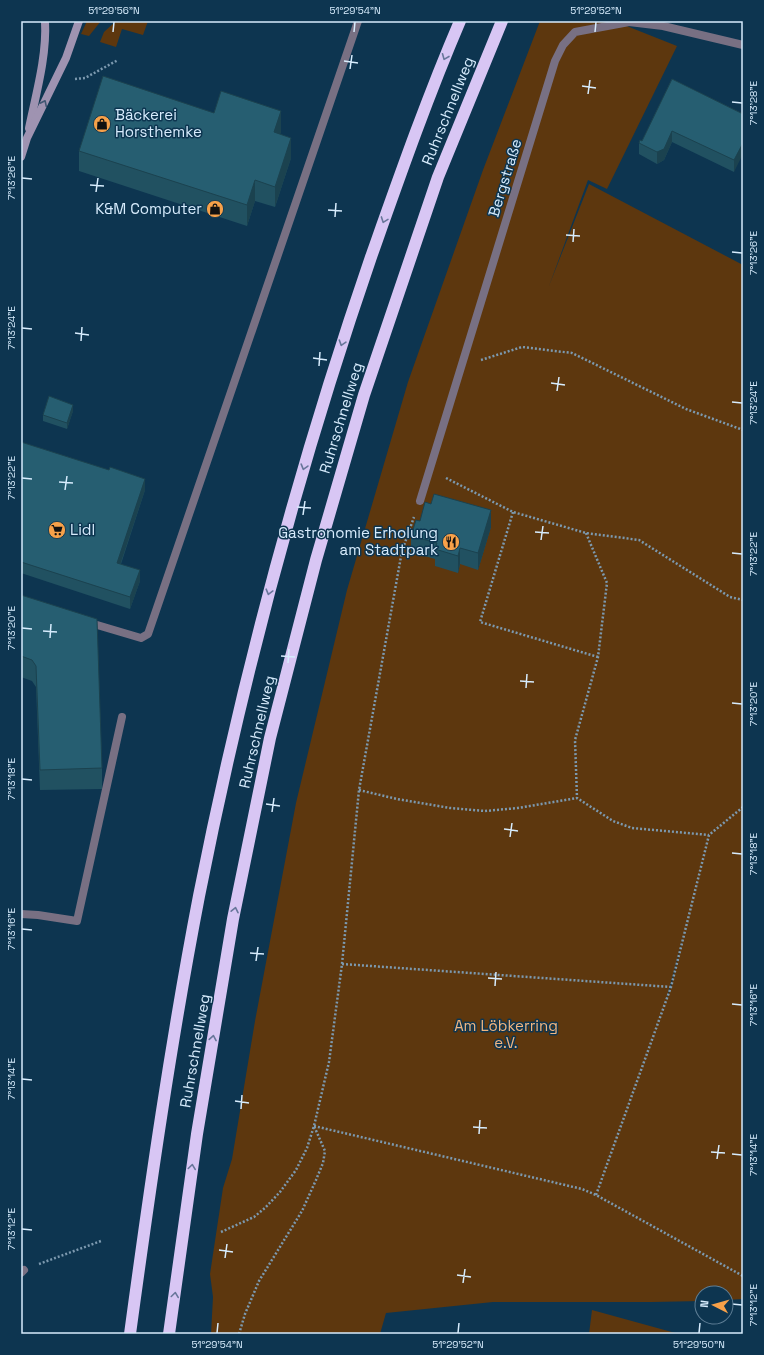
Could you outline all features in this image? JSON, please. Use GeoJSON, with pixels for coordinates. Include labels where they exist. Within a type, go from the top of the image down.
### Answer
{"type":"FeatureCollection","features":[{"type":"Feature","properties":{"kind":"highway","name":"Ruhrschnellweg"},"geometry":{"type":"LineString","coordinates":[[130,1334],[154,1163],[186,964],[213,830],[243,694],[260,626],[298,485],[341,346],[397,183],[460,21]]}},
{"type":"Feature","properties":{"kind":"highway","name":"Ruhrschnellweg"},"geometry":{"type":"LineString","coordinates":[[169,1334],[197,1134],[233,919],[270,738],[316,560],[364,395],[438,177],[502,21]]}},
{"type":"Feature","properties":{"kind":"street"},"geometry":{"type":"LineString","coordinates":[[21,157],[27,138],[44,52],[46,34],[45,21]]}},
{"type":"Feature","properties":{"kind":"street"},"geometry":{"type":"LineString","coordinates":[[27,138],[66,58],[79,21]]}},
{"type":"Feature","properties":{"kind":"street"},"geometry":{"type":"LineString","coordinates":[[81,620],[141,638],[148,634],[358,21]]}},
{"type":"Feature","properties":{"kind":"street","name":"Bergstraße"},"geometry":{"type":"LineString","coordinates":[[420,501],[555,62],[563,45],[575,32],[629,22],[663,26],[743,46]]}},
{"type":"Feature","properties":{"kind":"street"},"geometry":{"type":"LineString","coordinates":[[21,914],[77,921],[122,717]]}},
{"type":"Feature","properties":{"kind":"path"},"geometry":{"type":"LineString","coordinates":[[55,81],[85,78],[118,60]]}},
{"type":"Feature","properties":{"kind":"path"},"geometry":{"type":"LineString","coordinates":[[462,366],[522,347],[572,354],[686,409],[743,430]]}},
{"type":"Feature","properties":{"kind":"path"},"geometry":{"type":"LineString","coordinates":[[430,470],[513,512],[586,533],[639,540],[730,597],[743,600]]}},
{"type":"Feature","properties":{"kind":"path"},"geometry":{"type":"LineString","coordinates":[[221,1232],[254,1217],[280,1192],[307,1148],[314,1126],[329,1062],[342,964],[359,790],[402,552],[420,501]]}},
{"type":"Feature","properties":{"kind":"path"},"geometry":{"type":"LineString","coordinates":[[513,512],[480,622],[598,656]]}},
{"type":"Feature","properties":{"kind":"path"},"geometry":{"type":"LineString","coordinates":[[577,798],[575,740],[598,656],[607,583],[586,533]]}},
{"type":"Feature","properties":{"kind":"path"},"geometry":{"type":"LineString","coordinates":[[359,790],[397,799],[450,808],[485,811],[518,808],[577,798],[613,821],[632,828],[709,835]]}},
{"type":"Feature","properties":{"kind":"path"},"geometry":{"type":"LineString","coordinates":[[596,1195],[671,987],[709,835],[743,807]]}},
{"type":"Feature","properties":{"kind":"path"},"geometry":{"type":"LineString","coordinates":[[342,964],[671,987]]}},
{"type":"Feature","properties":{"kind":"path"},"geometry":{"type":"LineString","coordinates":[[314,1126],[582,1189],[596,1195],[743,1276]]}},
{"type":"Feature","properties":{"kind":"path"},"geometry":{"type":"LineString","coordinates":[[239,1334],[245,1314],[259,1281],[302,1211],[323,1163],[324,1151],[314,1126]]}},
{"type":"Feature","properties":{"kind":"path"},"geometry":{"type":"LineString","coordinates":[[22,1272],[102,1241]]}},
{"type":"Feature","properties":{"kind":"green space"},"geometry":{"type":"Polygon","coordinates":[[[87,21],[101,21],[89,36],[81,34],[87,21]]]}},
{"type":"Feature","properties":{"kind":"green space"},"geometry":{"type":"Polygon","coordinates":[[[116,21],[148,21],[143,35],[122,29],[116,47],[100,42],[104,32],[116,21]]]}},
{"type":"Feature","properties":{"kind":"green space","name":"Am Löbkerring e.V."},"geometry":{"type":"Polygon","coordinates":[[[540,21],[614,21],[677,46],[607,189],[588,180],[549,286],[589,184],[743,265],[743,1299],[734,1300],[734,1285],[694,1285],[694,1301],[493,1302],[386,1313],[380,1334],[211,1334],[213,1297],[210,1274],[223,1188],[232,1159],[255,1021],[296,803],[347,590],[408,382],[483,170],[540,21]],[[685,930],[667,998],[671,987],[685,930]]]}},
{"type":"Feature","properties":{"kind":"green space"},"geometry":{"type":"Polygon","coordinates":[[[592,1310],[679,1334],[589,1334],[592,1310]]]}},
{"type":"Feature","properties":{"kind":"building"},"geometry":{"type":"Polygon","coordinates":[[[103,76],[214,113],[221,91],[281,111],[274,132],[291,138],[275,187],[255,180],[247,205],[79,151],[103,76]]]}},
{"type":"Feature","properties":{"kind":"building"},"geometry":{"type":"Polygon","coordinates":[[[672,79],[743,114],[743,143],[734,160],[672,131],[664,149],[657,152],[639,143],[640,140],[642,141],[672,79]]]}},
{"type":"Feature","properties":{"kind":"building"},"geometry":{"type":"Polygon","coordinates":[[[49,396],[73,405],[67,423],[43,415],[49,396]]]}},
{"type":"Feature","properties":{"kind":"building"},"geometry":{"type":"Polygon","coordinates":[[[21,442],[109,470],[110,467],[145,479],[117,563],[140,570],[130,597],[21,562],[21,442]]]}},
{"type":"Feature","properties":{"kind":"building"},"geometry":{"type":"Polygon","coordinates":[[[434,494],[491,510],[478,553],[460,548],[458,556],[435,549],[437,543],[411,536],[416,520],[420,521],[425,502],[431,504],[434,494]]]}},
{"type":"Feature","properties":{"kind":"building"},"geometry":{"type":"Polygon","coordinates":[[[21,595],[97,619],[102,768],[40,770],[36,666],[32,660],[21,656],[21,595]]]}},
{"type":"Feature","properties":{"kind":"place","name":"Bäckerei Horsthemke"},"geometry":{"type":"Point","coordinates":[102,124]}},
{"type":"Feature","properties":{"kind":"place","name":"K&M Computer"},"geometry":{"type":"Point","coordinates":[215,209]}},
{"type":"Feature","properties":{"kind":"place","name":"Lidl"},"geometry":{"type":"Point","coordinates":[57,530]}},
{"type":"Feature","properties":{"kind":"place","name":"Gastronomie Erholung am Stadtpark"},"geometry":{"type":"Point","coordinates":[451,542]}}]}
